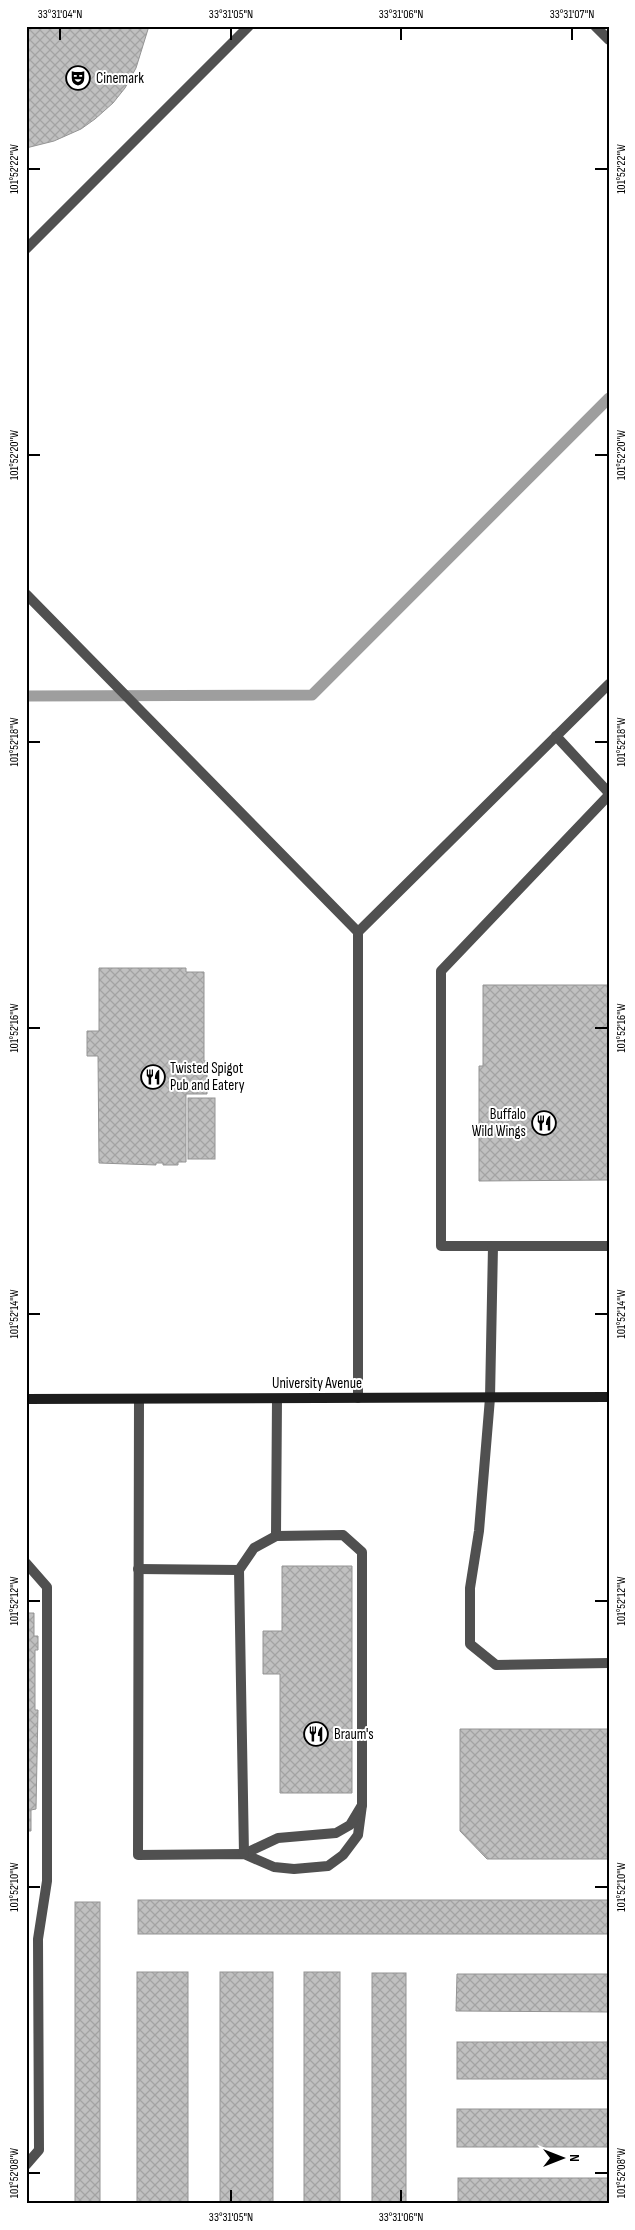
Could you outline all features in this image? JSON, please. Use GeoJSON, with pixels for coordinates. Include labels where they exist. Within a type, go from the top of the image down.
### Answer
{"type":"FeatureCollection","features":[{"type":"Feature","properties":{"kind":"main road","name":"University Avenue"},"geometry":{"type":"LineString","coordinates":[[26,1399],[609,1397]]}},
{"type":"Feature","properties":{"kind":"lane"},"geometry":{"type":"LineString","coordinates":[[26,249],[249,26]]}},
{"type":"Feature","properties":{"kind":"lane"},"geometry":{"type":"LineString","coordinates":[[595,26],[609,40]]}},
{"type":"Feature","properties":{"kind":"lane"},"geometry":{"type":"LineString","coordinates":[[26,594],[358,932],[358,1398]]}},
{"type":"Feature","properties":{"kind":"lane"},"geometry":{"type":"LineString","coordinates":[[358,932],[609,684]]}},
{"type":"Feature","properties":{"kind":"lane"},"geometry":{"type":"LineString","coordinates":[[556,736],[609,794],[441,971],[441,1246],[609,1246]]}},
{"type":"Feature","properties":{"kind":"lane"},"geometry":{"type":"LineString","coordinates":[[493,1246],[490,1398],[479,1531],[470,1588],[470,1644],[496,1665],[609,1663]]}},
{"type":"Feature","properties":{"kind":"lane"},"geometry":{"type":"LineString","coordinates":[[139,1399],[138,1855],[244,1854],[274,1867],[294,1869],[328,1866],[343,1855],[358,1835],[362,1805],[362,1552],[343,1535],[276,1536],[254,1548],[239,1570],[244,1854]]}},
{"type":"Feature","properties":{"kind":"lane"},"geometry":{"type":"LineString","coordinates":[[276,1536],[277,1399]]}},
{"type":"Feature","properties":{"kind":"lane"},"geometry":{"type":"LineString","coordinates":[[26,1564],[47,1587],[47,1880],[38,1939],[39,2150],[26,2165]]}},
{"type":"Feature","properties":{"kind":"lane"},"geometry":{"type":"LineString","coordinates":[[138,1569],[239,1570]]}},
{"type":"Feature","properties":{"kind":"lane"},"geometry":{"type":"LineString","coordinates":[[244,1854],[278,1838],[336,1833],[350,1825],[362,1805]]}},
{"type":"Feature","properties":{"kind":"building","name":"Cinemark"},"geometry":{"type":"Polygon","coordinates":[[[26,26],[149,26],[136,68],[125,88],[113,103],[81,129],[54,141],[26,148],[26,26]]]}},
{"type":"Feature","properties":{"kind":"building","name":"Twisted Spigot Pub and Eatery"},"geometry":{"type":"Polygon","coordinates":[[[99,968],[186,968],[186,972],[204,972],[204,1061],[207,1061],[207,1094],[186,1094],[186,1162],[178,1162],[178,1165],[163,1165],[163,1163],[156,1163],[156,1165],[99,1163],[98,1056],[87,1056],[87,1031],[99,1031],[99,968]]]}},
{"type":"Feature","properties":{"kind":"building","name":"Buffalo Wild Wings"},"geometry":{"type":"Polygon","coordinates":[[[483,985],[609,985],[609,1180],[479,1181],[479,1066],[483,1066],[483,985]]]}},
{"type":"Feature","properties":{"kind":"building"},"geometry":{"type":"Polygon","coordinates":[[[188,1098],[215,1098],[215,1159],[188,1159],[188,1098]]]}},
{"type":"Feature","properties":{"kind":"building","name":"Braum's"},"geometry":{"type":"Polygon","coordinates":[[[282,1566],[352,1566],[352,1793],[280,1793],[280,1674],[263,1674],[263,1631],[282,1631],[282,1566]]]}},
{"type":"Feature","properties":{"kind":"building"},"geometry":{"type":"Polygon","coordinates":[[[26,1613],[34,1613],[34,1636],[38,1636],[38,1650],[35,1650],[35,1710],[38,1710],[36,1809],[31,1810],[31,1831],[26,1831],[26,1613]]]}},
{"type":"Feature","properties":{"kind":"building"},"geometry":{"type":"Polygon","coordinates":[[[460,1729],[609,1729],[609,1859],[487,1859],[460,1831],[460,1729]]]}},
{"type":"Feature","properties":{"kind":"building"},"geometry":{"type":"Polygon","coordinates":[[[138,1900],[609,1900],[609,1934],[138,1934],[138,1900]]]}},
{"type":"Feature","properties":{"kind":"building"},"geometry":{"type":"Polygon","coordinates":[[[75,1902],[100,1902],[100,2204],[75,2204],[75,1902]]]}},
{"type":"Feature","properties":{"kind":"building"},"geometry":{"type":"Polygon","coordinates":[[[137,1972],[188,1972],[188,2204],[137,2204],[137,1972]]]}},
{"type":"Feature","properties":{"kind":"building"},"geometry":{"type":"Polygon","coordinates":[[[220,1972],[273,1972],[273,2204],[220,2204],[220,1972]]]}},
{"type":"Feature","properties":{"kind":"building"},"geometry":{"type":"Polygon","coordinates":[[[304,1972],[340,1972],[340,2204],[304,2204],[304,1972]]]}},
{"type":"Feature","properties":{"kind":"building"},"geometry":{"type":"Polygon","coordinates":[[[372,1973],[406,1973],[406,2204],[372,2204],[372,1973]]]}},
{"type":"Feature","properties":{"kind":"building"},"geometry":{"type":"Polygon","coordinates":[[[457,1974],[609,1974],[609,2012],[456,2011],[457,1974]]]}},
{"type":"Feature","properties":{"kind":"building"},"geometry":{"type":"Polygon","coordinates":[[[457,2042],[609,2042],[609,2079],[457,2079],[457,2042]]]}},
{"type":"Feature","properties":{"kind":"building"},"geometry":{"type":"Polygon","coordinates":[[[457,2109],[609,2109],[609,2147],[457,2147],[457,2109]]]}},
{"type":"Feature","properties":{"kind":"building"},"geometry":{"type":"Polygon","coordinates":[[[458,2178],[609,2178],[609,2204],[458,2204],[458,2178]]]}},
{"type":"Feature","properties":{"kind":"waterway"},"geometry":{"type":"LineString","coordinates":[[26,696],[312,695],[609,398]]}},
{"type":"Feature","properties":{"kind":"place","name":"Cinemark"},"geometry":{"type":"Point","coordinates":[78,78]}},
{"type":"Feature","properties":{"kind":"place","name":"Twisted Spigot Pub and Eatery"},"geometry":{"type":"Point","coordinates":[153,1077]}},
{"type":"Feature","properties":{"kind":"place","name":"Buffalo Wild Wings"},"geometry":{"type":"Point","coordinates":[544,1123]}},
{"type":"Feature","properties":{"kind":"place","name":"Braum's"},"geometry":{"type":"Point","coordinates":[316,1734]}}]}
